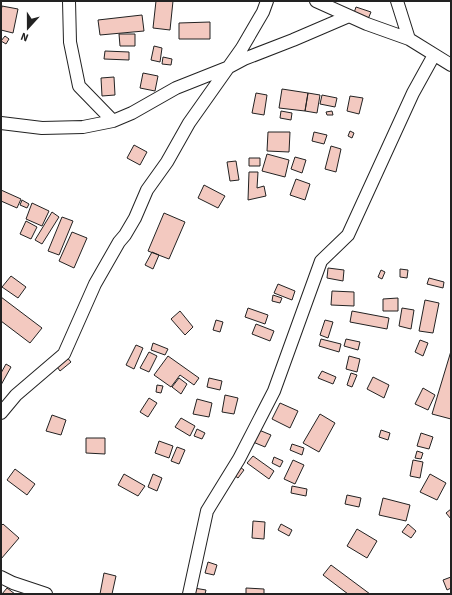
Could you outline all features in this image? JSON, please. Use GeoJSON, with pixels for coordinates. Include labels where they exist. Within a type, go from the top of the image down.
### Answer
{"type":"FeatureCollection","features":[{"type":"Feature","properties":{"kind":"street"},"geometry":{"type":"LineString","coordinates":[[69,1],[70,42],[79,86],[113,121]]}},
{"type":"Feature","properties":{"kind":"street"},"geometry":{"type":"LineString","coordinates":[[1,413],[16,395],[64,354],[96,284],[119,242],[135,218],[147,190],[168,162],[189,123],[230,67],[263,12],[267,1]]}},
{"type":"Feature","properties":{"kind":"street"},"geometry":{"type":"LineString","coordinates":[[316,1],[367,24],[409,39],[451,65]]}},
{"type":"Feature","properties":{"kind":"street"},"geometry":{"type":"LineString","coordinates":[[397,1],[409,39]]}},
{"type":"Feature","properties":{"kind":"street"},"geometry":{"type":"LineString","coordinates":[[1,123],[42,128],[83,127],[113,121],[132,113],[176,88],[230,67],[244,59],[349,16]]}},
{"type":"Feature","properties":{"kind":"street"},"geometry":{"type":"LineString","coordinates":[[189,594],[207,512],[239,459],[274,391],[321,261],[348,235],[413,92],[434,55]]}},
{"type":"Feature","properties":{"kind":"street"},"geometry":{"type":"LineString","coordinates":[[1,577],[46,594]]}},
{"type":"Feature","properties":{"kind":"building"},"geometry":{"type":"Polygon","coordinates":[[[156,1],[173,1],[170,30],[153,28],[156,1]]]}},
{"type":"Feature","properties":{"kind":"building"},"geometry":{"type":"Polygon","coordinates":[[[2,6],[18,9],[13,33],[1,30],[2,6]]]}},
{"type":"Feature","properties":{"kind":"building"},"geometry":{"type":"Polygon","coordinates":[[[356,7],[371,12],[366,24],[352,19],[356,7]]]}},
{"type":"Feature","properties":{"kind":"building"},"geometry":{"type":"Polygon","coordinates":[[[142,15],[144,31],[100,35],[98,20],[142,15]]]}},
{"type":"Feature","properties":{"kind":"building"},"geometry":{"type":"Polygon","coordinates":[[[210,22],[210,39],[179,39],[179,23],[210,22]]]}},
{"type":"Feature","properties":{"kind":"building"},"geometry":{"type":"Polygon","coordinates":[[[119,34],[135,34],[135,46],[120,46],[119,34]]]}},
{"type":"Feature","properties":{"kind":"building"},"geometry":{"type":"Polygon","coordinates":[[[5,36],[9,39],[6,44],[1,41],[5,36]]]}},
{"type":"Feature","properties":{"kind":"building"},"geometry":{"type":"Polygon","coordinates":[[[154,46],[162,48],[160,62],[151,60],[154,46]]]}},
{"type":"Feature","properties":{"kind":"building"},"geometry":{"type":"Polygon","coordinates":[[[105,51],[129,52],[129,60],[104,59],[105,51]]]}},
{"type":"Feature","properties":{"kind":"building"},"geometry":{"type":"Polygon","coordinates":[[[163,57],[172,59],[171,65],[162,64],[163,57]]]}},
{"type":"Feature","properties":{"kind":"building"},"geometry":{"type":"Polygon","coordinates":[[[143,73],[158,76],[155,91],[140,88],[143,73]]]}},
{"type":"Feature","properties":{"kind":"building"},"geometry":{"type":"Polygon","coordinates":[[[114,77],[115,95],[102,96],[101,78],[114,77]]]}},
{"type":"Feature","properties":{"kind":"building"},"geometry":{"type":"Polygon","coordinates":[[[282,89],[308,93],[305,111],[279,108],[282,89]]]}},
{"type":"Feature","properties":{"kind":"building"},"geometry":{"type":"Polygon","coordinates":[[[256,93],[267,95],[264,115],[252,113],[256,93]]]}},
{"type":"Feature","properties":{"kind":"building"},"geometry":{"type":"Polygon","coordinates":[[[308,93],[320,95],[317,113],[305,111],[308,93]]]}},
{"type":"Feature","properties":{"kind":"building"},"geometry":{"type":"Polygon","coordinates":[[[322,95],[337,98],[335,107],[320,104],[322,95]]]}},
{"type":"Feature","properties":{"kind":"building"},"geometry":{"type":"Polygon","coordinates":[[[350,96],[363,98],[359,114],[347,111],[350,96]]]}},
{"type":"Feature","properties":{"kind":"building"},"geometry":{"type":"Polygon","coordinates":[[[281,111],[292,113],[291,120],[280,118],[281,111]]]}},
{"type":"Feature","properties":{"kind":"building"},"geometry":{"type":"Polygon","coordinates":[[[332,111],[333,115],[327,115],[326,112],[332,111]]]}},
{"type":"Feature","properties":{"kind":"building"},"geometry":{"type":"Polygon","coordinates":[[[350,131],[354,133],[352,138],[348,136],[350,131]]]}},
{"type":"Feature","properties":{"kind":"building"},"geometry":{"type":"Polygon","coordinates":[[[268,132],[290,132],[289,152],[267,151],[268,132]]]}},
{"type":"Feature","properties":{"kind":"building"},"geometry":{"type":"Polygon","coordinates":[[[314,132],[327,135],[324,144],[312,141],[314,132]]]}},
{"type":"Feature","properties":{"kind":"building"},"geometry":{"type":"Polygon","coordinates":[[[134,145],[147,152],[140,165],[127,158],[134,145]]]}},
{"type":"Feature","properties":{"kind":"building"},"geometry":{"type":"Polygon","coordinates":[[[331,146],[341,149],[336,172],[325,169],[331,146]]]}},
{"type":"Feature","properties":{"kind":"building"},"geometry":{"type":"Polygon","coordinates":[[[267,154],[289,160],[285,177],[262,171],[267,154]]]}},
{"type":"Feature","properties":{"kind":"building"},"geometry":{"type":"Polygon","coordinates":[[[295,157],[306,160],[302,173],[291,169],[295,157]]]}},
{"type":"Feature","properties":{"kind":"building"},"geometry":{"type":"Polygon","coordinates":[[[249,158],[260,158],[260,166],[249,166],[249,158]]]}},
{"type":"Feature","properties":{"kind":"building"},"geometry":{"type":"Polygon","coordinates":[[[236,161],[239,180],[230,181],[227,162],[236,161]]]}},
{"type":"Feature","properties":{"kind":"building"},"geometry":{"type":"Polygon","coordinates":[[[249,172],[258,172],[257,188],[264,186],[266,196],[248,200],[249,172]]]}},
{"type":"Feature","properties":{"kind":"building"},"geometry":{"type":"Polygon","coordinates":[[[296,179],[310,184],[305,200],[290,195],[296,179]]]}},
{"type":"Feature","properties":{"kind":"building"},"geometry":{"type":"Polygon","coordinates":[[[204,185],[225,196],[218,208],[198,198],[204,185]]]}},
{"type":"Feature","properties":{"kind":"building"},"geometry":{"type":"Polygon","coordinates":[[[1,190],[21,199],[17,208],[1,201],[1,190]]]}},
{"type":"Feature","properties":{"kind":"building"},"geometry":{"type":"Polygon","coordinates":[[[22,200],[29,204],[27,208],[20,205],[22,200]]]}},
{"type":"Feature","properties":{"kind":"building"},"geometry":{"type":"Polygon","coordinates":[[[32,203],[49,211],[42,226],[26,219],[32,203]]]}},
{"type":"Feature","properties":{"kind":"building"},"geometry":{"type":"Polygon","coordinates":[[[52,212],[59,217],[42,244],[35,240],[52,212]]]}},
{"type":"Feature","properties":{"kind":"building"},"geometry":{"type":"Polygon","coordinates":[[[164,213],[185,222],[169,259],[148,251],[164,213]]]}},
{"type":"Feature","properties":{"kind":"building"},"geometry":{"type":"Polygon","coordinates":[[[62,217],[73,221],[59,255],[48,251],[62,217]]]}},
{"type":"Feature","properties":{"kind":"building"},"geometry":{"type":"Polygon","coordinates":[[[26,221],[37,227],[31,239],[20,234],[26,221]]]}},
{"type":"Feature","properties":{"kind":"building"},"geometry":{"type":"Polygon","coordinates":[[[72,232],[87,238],[74,268],[59,261],[72,232]]]}},
{"type":"Feature","properties":{"kind":"building"},"geometry":{"type":"Polygon","coordinates":[[[152,252],[159,255],[153,269],[145,265],[152,252]]]}},
{"type":"Feature","properties":{"kind":"building"},"geometry":{"type":"Polygon","coordinates":[[[328,268],[344,270],[343,281],[327,278],[328,268]]]}},
{"type":"Feature","properties":{"kind":"building"},"geometry":{"type":"Polygon","coordinates":[[[400,269],[408,270],[407,278],[400,277],[400,269]]]}},
{"type":"Feature","properties":{"kind":"building"},"geometry":{"type":"Polygon","coordinates":[[[381,270],[385,272],[382,279],[378,277],[381,270]]]}},
{"type":"Feature","properties":{"kind":"building"},"geometry":{"type":"Polygon","coordinates":[[[11,276],[26,287],[18,298],[2,287],[11,276]]]}},
{"type":"Feature","properties":{"kind":"building"},"geometry":{"type":"Polygon","coordinates":[[[429,278],[444,282],[443,288],[427,284],[429,278]]]}},
{"type":"Feature","properties":{"kind":"building"},"geometry":{"type":"Polygon","coordinates":[[[278,284],[295,291],[292,300],[274,293],[278,284]]]}},
{"type":"Feature","properties":{"kind":"building"},"geometry":{"type":"Polygon","coordinates":[[[332,291],[354,292],[354,306],[331,305],[332,291]]]}},
{"type":"Feature","properties":{"kind":"building"},"geometry":{"type":"Polygon","coordinates":[[[273,295],[282,298],[280,303],[272,301],[273,295]]]}},
{"type":"Feature","properties":{"kind":"building"},"geometry":{"type":"Polygon","coordinates":[[[1,297],[42,328],[30,343],[1,321],[1,297]]]}},
{"type":"Feature","properties":{"kind":"building"},"geometry":{"type":"Polygon","coordinates":[[[398,298],[398,311],[383,311],[383,299],[398,298]]]}},
{"type":"Feature","properties":{"kind":"building"},"geometry":{"type":"Polygon","coordinates":[[[425,300],[439,303],[433,333],[419,331],[425,300]]]}},
{"type":"Feature","properties":{"kind":"building"},"geometry":{"type":"Polygon","coordinates":[[[248,308],[268,315],[265,324],[245,317],[248,308]]]}},
{"type":"Feature","properties":{"kind":"building"},"geometry":{"type":"Polygon","coordinates":[[[402,308],[414,310],[411,329],[399,326],[402,308]]]}},
{"type":"Feature","properties":{"kind":"building"},"geometry":{"type":"Polygon","coordinates":[[[180,311],[193,327],[185,335],[171,319],[180,311]]]}},
{"type":"Feature","properties":{"kind":"building"},"geometry":{"type":"Polygon","coordinates":[[[352,311],[389,318],[387,329],[350,322],[352,311]]]}},
{"type":"Feature","properties":{"kind":"building"},"geometry":{"type":"Polygon","coordinates":[[[216,320],[223,322],[220,332],[213,330],[216,320]]]}},
{"type":"Feature","properties":{"kind":"building"},"geometry":{"type":"Polygon","coordinates":[[[325,320],[333,322],[328,338],[320,335],[325,320]]]}},
{"type":"Feature","properties":{"kind":"building"},"geometry":{"type":"Polygon","coordinates":[[[256,324],[274,331],[270,341],[252,334],[256,324]]]}},
{"type":"Feature","properties":{"kind":"building"},"geometry":{"type":"Polygon","coordinates":[[[321,339],[341,344],[339,352],[319,346],[321,339]]]}},
{"type":"Feature","properties":{"kind":"building"},"geometry":{"type":"Polygon","coordinates":[[[346,339],[360,342],[358,350],[344,346],[346,339]]]}},
{"type":"Feature","properties":{"kind":"building"},"geometry":{"type":"Polygon","coordinates":[[[420,340],[428,343],[423,356],[415,352],[420,340]]]}},
{"type":"Feature","properties":{"kind":"building"},"geometry":{"type":"Polygon","coordinates":[[[153,343],[168,349],[165,355],[151,350],[153,343]]]}},
{"type":"Feature","properties":{"kind":"building"},"geometry":{"type":"Polygon","coordinates":[[[136,345],[143,348],[134,369],[126,365],[136,345]]]}},
{"type":"Feature","properties":{"kind":"building"},"geometry":{"type":"Polygon","coordinates":[[[451,351],[451,419],[432,414],[451,351]]]}},
{"type":"Feature","properties":{"kind":"building"},"geometry":{"type":"Polygon","coordinates":[[[149,352],[157,356],[149,372],[140,368],[149,352]]]}},
{"type":"Feature","properties":{"kind":"building"},"geometry":{"type":"Polygon","coordinates":[[[65,355],[71,362],[60,371],[55,364],[65,355]]]}},
{"type":"Feature","properties":{"kind":"building"},"geometry":{"type":"Polygon","coordinates":[[[168,356],[199,378],[194,385],[180,375],[171,387],[154,375],[168,356]]]}},
{"type":"Feature","properties":{"kind":"building"},"geometry":{"type":"Polygon","coordinates":[[[349,356],[360,359],[357,372],[346,369],[349,356]]]}},
{"type":"Feature","properties":{"kind":"building"},"geometry":{"type":"Polygon","coordinates":[[[6,364],[11,367],[1,385],[1,373],[6,364]]]}},
{"type":"Feature","properties":{"kind":"building"},"geometry":{"type":"Polygon","coordinates":[[[322,371],[336,377],[333,384],[318,378],[322,371]]]}},
{"type":"Feature","properties":{"kind":"building"},"geometry":{"type":"Polygon","coordinates":[[[351,373],[357,375],[352,387],[347,385],[351,373]]]}},
{"type":"Feature","properties":{"kind":"building"},"geometry":{"type":"Polygon","coordinates":[[[373,377],[389,385],[384,398],[367,389],[373,377]]]}},
{"type":"Feature","properties":{"kind":"building"},"geometry":{"type":"Polygon","coordinates":[[[179,378],[187,384],[181,394],[172,387],[179,378]]]}},
{"type":"Feature","properties":{"kind":"building"},"geometry":{"type":"Polygon","coordinates":[[[209,378],[222,381],[220,390],[207,387],[209,378]]]}},
{"type":"Feature","properties":{"kind":"building"},"geometry":{"type":"Polygon","coordinates":[[[157,385],[163,386],[161,393],[156,392],[157,385]]]}},
{"type":"Feature","properties":{"kind":"building"},"geometry":{"type":"Polygon","coordinates":[[[423,388],[435,395],[428,410],[415,404],[423,388]]]}},
{"type":"Feature","properties":{"kind":"building"},"geometry":{"type":"Polygon","coordinates":[[[225,395],[238,398],[234,414],[222,412],[225,395]]]}},
{"type":"Feature","properties":{"kind":"building"},"geometry":{"type":"Polygon","coordinates":[[[149,398],[157,403],[148,417],[140,412],[149,398]]]}},
{"type":"Feature","properties":{"kind":"building"},"geometry":{"type":"Polygon","coordinates":[[[197,399],[212,403],[209,417],[193,414],[197,399]]]}},
{"type":"Feature","properties":{"kind":"building"},"geometry":{"type":"Polygon","coordinates":[[[280,403],[298,411],[290,428],[272,419],[280,403]]]}},
{"type":"Feature","properties":{"kind":"building"},"geometry":{"type":"Polygon","coordinates":[[[320,414],[335,423],[319,452],[303,443],[320,414]]]}},
{"type":"Feature","properties":{"kind":"building"},"geometry":{"type":"Polygon","coordinates":[[[52,415],[66,420],[61,435],[46,431],[52,415]]]}},
{"type":"Feature","properties":{"kind":"building"},"geometry":{"type":"Polygon","coordinates":[[[181,418],[195,426],[190,436],[175,427],[181,418]]]}},
{"type":"Feature","properties":{"kind":"building"},"geometry":{"type":"Polygon","coordinates":[[[197,429],[205,433],[202,439],[194,436],[197,429]]]}},
{"type":"Feature","properties":{"kind":"building"},"geometry":{"type":"Polygon","coordinates":[[[259,430],[271,435],[265,447],[253,442],[259,430]]]}},
{"type":"Feature","properties":{"kind":"building"},"geometry":{"type":"Polygon","coordinates":[[[381,430],[390,433],[388,440],[379,437],[381,430]]]}},
{"type":"Feature","properties":{"kind":"building"},"geometry":{"type":"Polygon","coordinates":[[[421,433],[433,437],[429,449],[417,446],[421,433]]]}},
{"type":"Feature","properties":{"kind":"building"},"geometry":{"type":"Polygon","coordinates":[[[86,438],[105,438],[105,454],[86,453],[86,438]]]}},
{"type":"Feature","properties":{"kind":"building"},"geometry":{"type":"Polygon","coordinates":[[[159,441],[173,446],[169,458],[155,453],[159,441]]]}},
{"type":"Feature","properties":{"kind":"building"},"geometry":{"type":"Polygon","coordinates":[[[292,444],[304,448],[302,455],[290,450],[292,444]]]}},
{"type":"Feature","properties":{"kind":"building"},"geometry":{"type":"Polygon","coordinates":[[[177,447],[185,450],[179,464],[171,461],[177,447]]]}},
{"type":"Feature","properties":{"kind":"building"},"geometry":{"type":"Polygon","coordinates":[[[417,451],[423,453],[421,459],[415,458],[417,451]]]}},
{"type":"Feature","properties":{"kind":"building"},"geometry":{"type":"Polygon","coordinates":[[[253,456],[274,471],[269,479],[247,463],[253,456]]]}},
{"type":"Feature","properties":{"kind":"building"},"geometry":{"type":"Polygon","coordinates":[[[274,457],[283,461],[280,467],[272,463],[274,457]]]}},
{"type":"Feature","properties":{"kind":"building"},"geometry":{"type":"Polygon","coordinates":[[[293,460],[304,465],[295,484],[284,479],[293,460]]]}},
{"type":"Feature","properties":{"kind":"building"},"geometry":{"type":"Polygon","coordinates":[[[413,460],[423,462],[420,478],[410,476],[413,460]]]}},
{"type":"Feature","properties":{"kind":"building"},"geometry":{"type":"Polygon","coordinates":[[[233,462],[244,470],[238,478],[227,470],[233,462]]]}},
{"type":"Feature","properties":{"kind":"building"},"geometry":{"type":"Polygon","coordinates":[[[15,469],[35,484],[27,495],[7,480],[15,469]]]}},
{"type":"Feature","properties":{"kind":"building"},"geometry":{"type":"Polygon","coordinates":[[[124,474],[145,486],[138,496],[118,485],[124,474]]]}},
{"type":"Feature","properties":{"kind":"building"},"geometry":{"type":"Polygon","coordinates":[[[153,474],[162,478],[157,491],[148,487],[153,474]]]}},
{"type":"Feature","properties":{"kind":"building"},"geometry":{"type":"Polygon","coordinates":[[[430,474],[446,483],[437,500],[420,492],[430,474]]]}},
{"type":"Feature","properties":{"kind":"building"},"geometry":{"type":"Polygon","coordinates":[[[292,486],[307,489],[306,496],[291,493],[292,486]]]}},
{"type":"Feature","properties":{"kind":"building"},"geometry":{"type":"Polygon","coordinates":[[[347,495],[361,498],[359,507],[345,504],[347,495]]]}},
{"type":"Feature","properties":{"kind":"building"},"geometry":{"type":"Polygon","coordinates":[[[383,498],[410,505],[406,521],[379,515],[383,498]]]}},
{"type":"Feature","properties":{"kind":"building"},"geometry":{"type":"Polygon","coordinates":[[[451,509],[451,519],[446,513],[451,509]]]}},
{"type":"Feature","properties":{"kind":"building"},"geometry":{"type":"Polygon","coordinates":[[[253,521],[265,522],[264,539],[252,538],[253,521]]]}},
{"type":"Feature","properties":{"kind":"building"},"geometry":{"type":"Polygon","coordinates":[[[3,524],[19,538],[1,559],[1,526],[3,524]]]}},
{"type":"Feature","properties":{"kind":"building"},"geometry":{"type":"Polygon","coordinates":[[[281,524],[292,530],[289,536],[278,530],[281,524]]]}},
{"type":"Feature","properties":{"kind":"building"},"geometry":{"type":"Polygon","coordinates":[[[408,524],[416,531],[411,538],[402,532],[408,524]]]}},
{"type":"Feature","properties":{"kind":"building"},"geometry":{"type":"Polygon","coordinates":[[[357,529],[377,541],[367,558],[347,546],[357,529]]]}},
{"type":"Feature","properties":{"kind":"building"},"geometry":{"type":"Polygon","coordinates":[[[208,562],[217,565],[214,575],[205,573],[208,562]]]}},
{"type":"Feature","properties":{"kind":"building"},"geometry":{"type":"Polygon","coordinates":[[[331,565],[370,594],[348,594],[323,575],[331,565]]]}},
{"type":"Feature","properties":{"kind":"building"},"geometry":{"type":"Polygon","coordinates":[[[104,573],[116,576],[112,594],[100,594],[104,573]]]}},
{"type":"Feature","properties":{"kind":"building"},"geometry":{"type":"Polygon","coordinates":[[[451,577],[451,588],[447,590],[443,580],[451,577]]]}},
{"type":"Feature","properties":{"kind":"building"},"geometry":{"type":"Polygon","coordinates":[[[7,588],[15,594],[2,594],[7,588]]]}},
{"type":"Feature","properties":{"kind":"building"},"geometry":{"type":"Polygon","coordinates":[[[194,588],[206,590],[205,594],[193,594],[194,588]]]}},
{"type":"Feature","properties":{"kind":"building"},"geometry":{"type":"Polygon","coordinates":[[[246,588],[264,589],[264,594],[246,594],[246,588]]]}}]}
